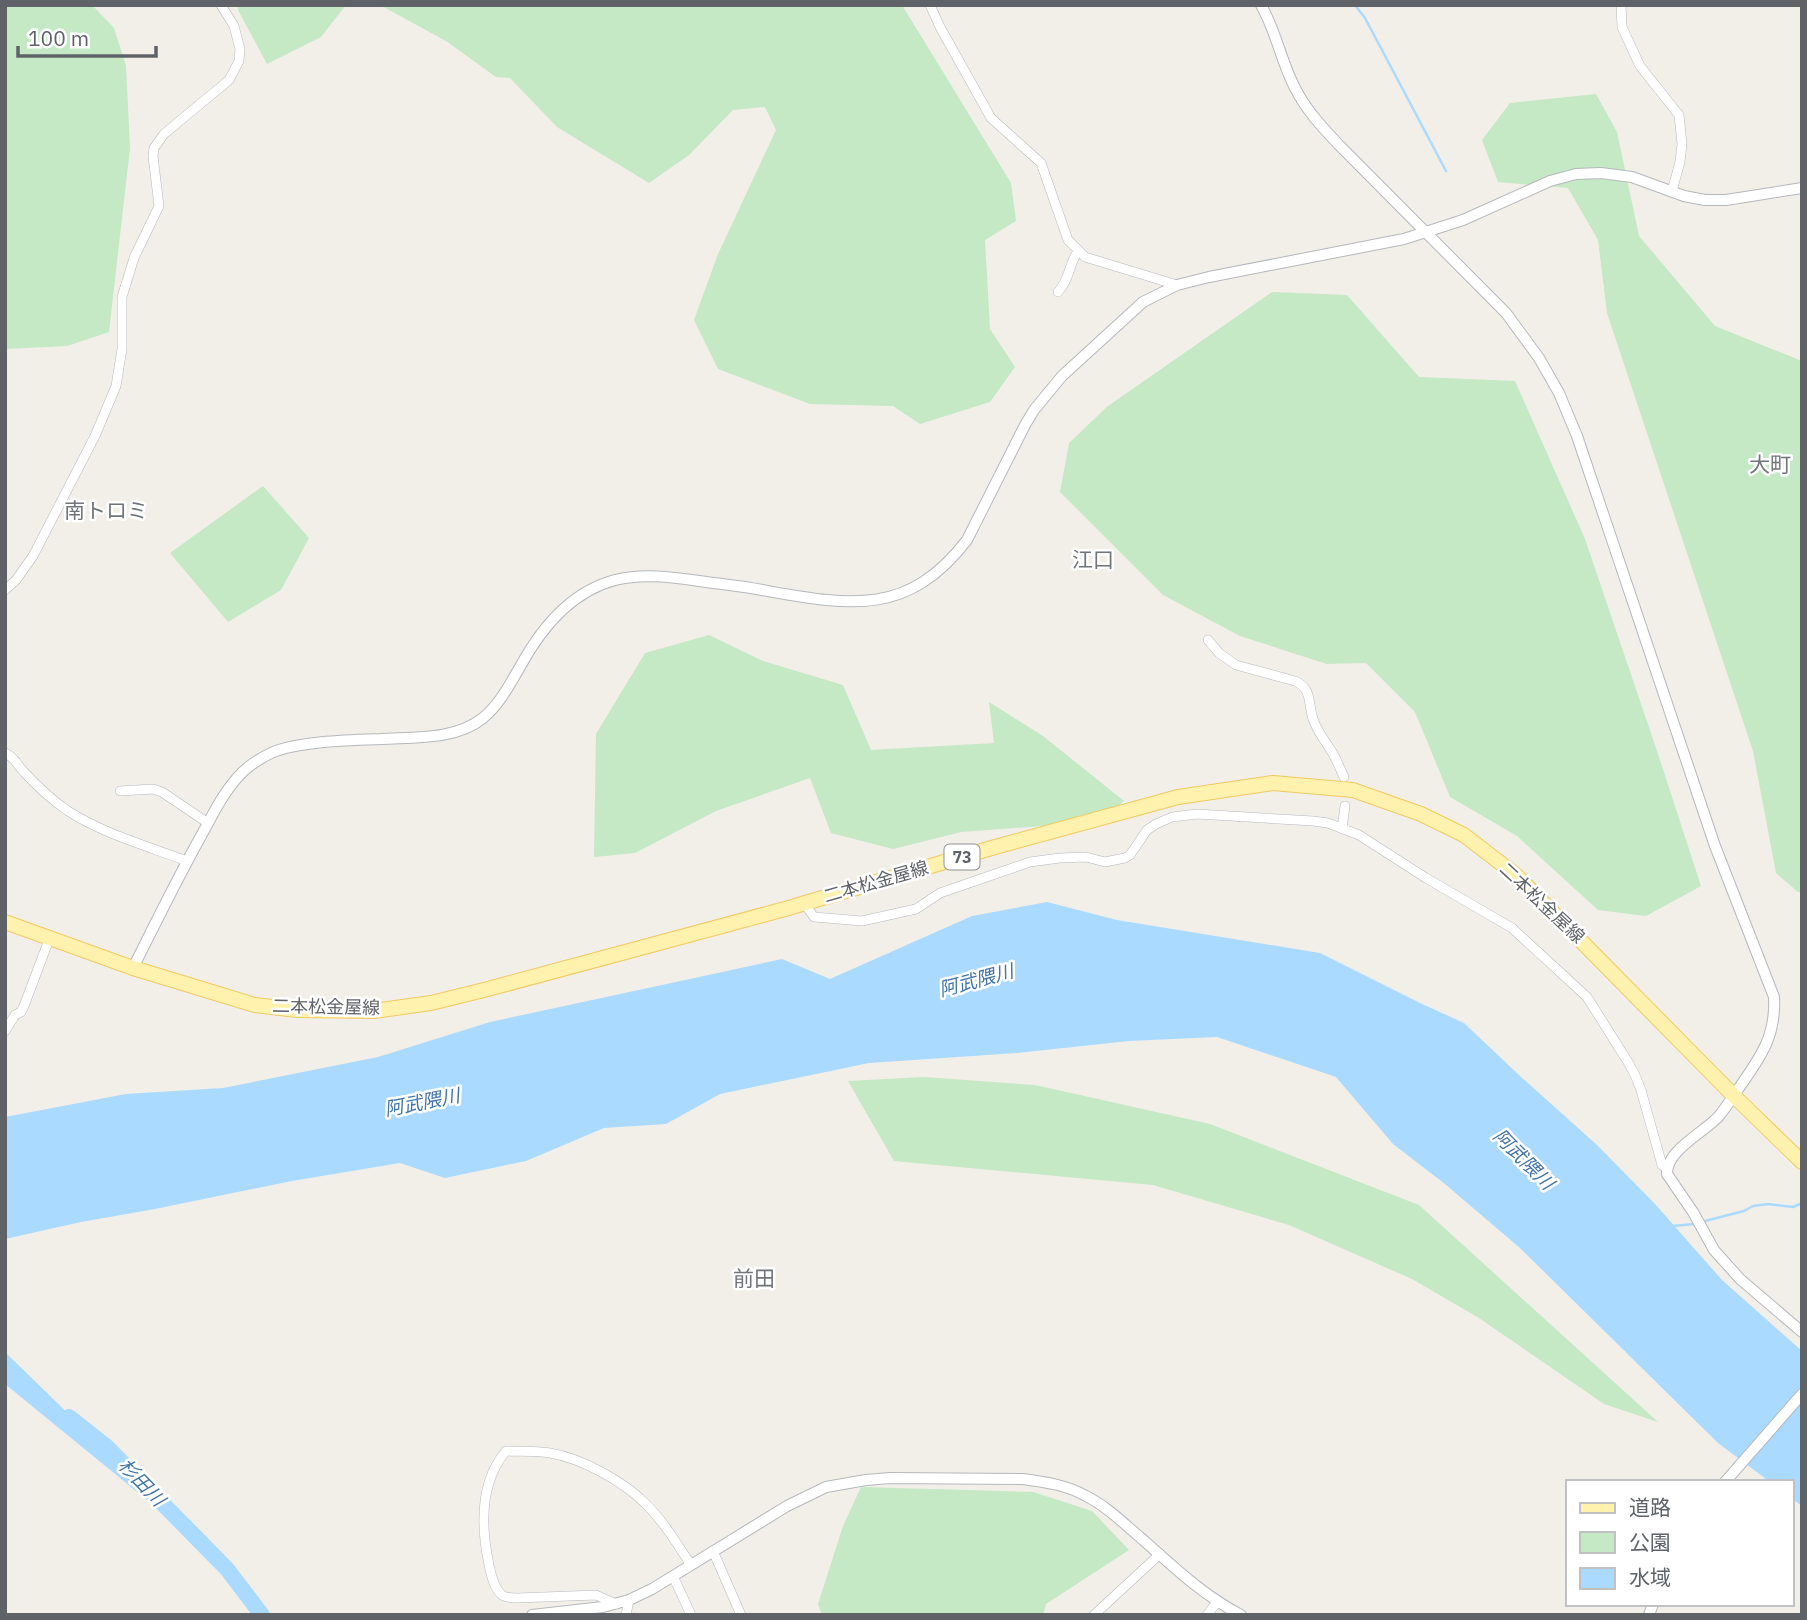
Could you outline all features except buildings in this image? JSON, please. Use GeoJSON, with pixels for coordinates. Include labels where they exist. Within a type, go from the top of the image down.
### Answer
{"type":"FeatureCollection","features":[{"type":"Feature","properties":{"kind":"main road","name":"二本松金屋線"},"geometry":{"type":"LineString","coordinates":[[5,922],[132,968],[255,1005],[297,1010],[374,1011],[431,1003],[488,989],[1178,797],[1273,783],[1353,790],[1421,814],[1464,835],[1516,875],[1733,1096],[1802,1162]]}},
{"type":"Feature","properties":{"kind":"street"},"geometry":{"type":"LineString","coordinates":[[5,590],[16,580],[33,556],[95,436],[116,386],[122,348],[122,297],[134,258],[159,206],[154,148],[164,134],[229,80],[239,61],[240,49],[234,26],[221,5]]}},
{"type":"Feature","properties":{"kind":"street"},"geometry":{"type":"LineString","coordinates":[[930,5],[991,118],[1041,163],[1068,240],[1086,257],[1177,285]]}},
{"type":"Feature","properties":{"kind":"street"},"geometry":{"type":"LineString","coordinates":[[1261,5],[1272,26],[1284,65],[1314,118],[1506,313],[1539,358],[1559,393],[1577,436],[1715,846],[1774,997],[1775,1013],[1767,1046],[1718,1117],[1677,1153],[1667,1169]]}},
{"type":"Feature","properties":{"kind":"street"},"geometry":{"type":"LineString","coordinates":[[1621,5],[1622,26],[1640,66],[1679,115],[1682,144],[1672,191]]}},
{"type":"Feature","properties":{"kind":"street"},"geometry":{"type":"LineString","coordinates":[[132,968],[226,792],[256,761],[293,746],[453,733],[469,727],[496,706],[547,624],[575,599],[614,580],[657,576],[852,602],[895,596],[916,587],[945,566],[967,540],[1025,425],[1054,385],[1143,302],[1177,285],[1404,239],[1463,220],[1550,181],[1576,174],[1601,173],[1632,177],[1705,200],[1726,200],[1802,188]]}},
{"type":"Feature","properties":{"kind":"street"},"geometry":{"type":"LineString","coordinates":[[1058,292],[1064,287],[1078,251]]}},
{"type":"Feature","properties":{"kind":"street"},"geometry":{"type":"LineString","coordinates":[[1208,640],[1219,653],[1236,665],[1303,684],[1307,689],[1312,718],[1344,777]]}},
{"type":"Feature","properties":{"kind":"street"},"geometry":{"type":"LineString","coordinates":[[5,753],[16,761],[38,786],[76,815],[118,836],[187,861]]}},
{"type":"Feature","properties":{"kind":"street"},"geometry":{"type":"LineString","coordinates":[[120,791],[153,789],[180,802],[208,823]]}},
{"type":"Feature","properties":{"kind":"street"},"geometry":{"type":"LineString","coordinates":[[1342,829],[1345,806]]}},
{"type":"Feature","properties":{"kind":"street"},"geometry":{"type":"LineString","coordinates":[[804,903],[814,917],[862,921],[888,916],[916,909],[940,893],[1030,862],[1086,857],[1105,862],[1125,858],[1147,830],[1172,817],[1184,815],[1313,821],[1328,823],[1359,835],[1512,928],[1587,997],[1635,1075],[1662,1165],[1667,1169],[1669,1179],[1693,1212],[1714,1250],[1740,1279],[1802,1332]]}},
{"type":"Feature","properties":{"kind":"street"},"geometry":{"type":"LineString","coordinates":[[5,1031],[24,1006],[50,937]]}},
{"type":"Feature","properties":{"kind":"street"},"geometry":{"type":"LineString","coordinates":[[1727,1480],[1802,1394]]}},
{"type":"Feature","properties":{"kind":"street"},"geometry":{"type":"LineString","coordinates":[[616,1604],[596,1595],[517,1598],[500,1594],[492,1577],[484,1539],[484,1500],[498,1460],[506,1451],[549,1453],[571,1458],[629,1489],[666,1527],[691,1565]]}},
{"type":"Feature","properties":{"kind":"street"},"geometry":{"type":"LineString","coordinates":[[532,1615],[603,1607],[629,1600],[786,1506],[826,1487],[890,1478],[1009,1479],[1069,1488],[1099,1503],[1194,1584],[1217,1602],[1241,1615]]}},
{"type":"Feature","properties":{"kind":"street"},"geometry":{"type":"LineString","coordinates":[[713,1551],[741,1615]]}},
{"type":"Feature","properties":{"kind":"street"},"geometry":{"type":"LineString","coordinates":[[1094,1615],[1160,1554]]}},
{"type":"Feature","properties":{"kind":"street"},"geometry":{"type":"LineString","coordinates":[[673,1576],[691,1615]]}},
{"type":"Feature","properties":{"kind":"street"},"geometry":{"type":"LineString","coordinates":[[626,1615],[629,1600]]}},
{"type":"Feature","properties":{"kind":"street"},"geometry":{"type":"LineString","coordinates":[[1207,1615],[1217,1602]]}},
{"type":"Feature","properties":{"kind":"green space"},"geometry":{"type":"Polygon","coordinates":[[[5,5],[92,5],[114,28],[126,66],[130,148],[109,332],[67,346],[5,349],[5,5]]]}},
{"type":"Feature","properties":{"kind":"green space"},"geometry":{"type":"Polygon","coordinates":[[[238,5],[346,5],[321,37],[267,64],[238,10],[238,5]]]}},
{"type":"Feature","properties":{"kind":"green space"},"geometry":{"type":"Polygon","coordinates":[[[380,5],[902,5],[1011,183],[1016,221],[985,240],[990,329],[1015,367],[990,402],[920,424],[893,406],[810,404],[718,369],[694,320],[718,254],[776,130],[765,107],[733,110],[689,155],[649,183],[557,127],[510,78],[496,77],[446,41],[380,5]]]}},
{"type":"Feature","properties":{"kind":"green space"},"geometry":{"type":"Polygon","coordinates":[[[1596,94],[1617,132],[1639,236],[1715,326],[1802,361],[1802,892],[1798,892],[1776,873],[1753,751],[1607,313],[1598,240],[1568,188],[1498,182],[1482,140],[1510,103],[1596,94]]]}},
{"type":"Feature","properties":{"kind":"green space"},"geometry":{"type":"Polygon","coordinates":[[[1272,292],[1347,295],[1419,377],[1515,381],[1585,539],[1701,886],[1646,916],[1598,910],[1517,836],[1450,797],[1415,712],[1366,663],[1327,664],[1240,636],[1163,595],[1060,492],[1069,443],[1108,406],[1272,292]]]}},
{"type":"Feature","properties":{"kind":"green space"},"geometry":{"type":"Polygon","coordinates":[[[263,486],[309,538],[281,590],[228,622],[170,553],[263,486]]]}},
{"type":"Feature","properties":{"kind":"green space"},"geometry":{"type":"Polygon","coordinates":[[[709,635],[763,661],[843,685],[871,750],[994,743],[989,702],[1043,736],[1124,801],[1097,822],[961,832],[893,849],[831,833],[810,778],[716,811],[635,853],[594,857],[596,734],[645,653],[709,635]]]}},
{"type":"Feature","properties":{"kind":"green space"},"geometry":{"type":"Polygon","coordinates":[[[924,1077],[1035,1085],[1210,1124],[1419,1205],[1658,1422],[1604,1404],[1479,1318],[1412,1279],[1289,1225],[1153,1185],[894,1161],[848,1081],[924,1077]]]}},
{"type":"Feature","properties":{"kind":"green space"},"geometry":{"type":"Polygon","coordinates":[[[861,1487],[1033,1492],[1092,1511],[1129,1550],[1046,1604],[1043,1615],[822,1615],[818,1604],[843,1526],[861,1487]]]}},
{"type":"Feature","properties":{"kind":"water","name":"阿武隈川"},"geometry":{"type":"Polygon","coordinates":[[[1047,902],[1117,920],[1320,953],[1464,1023],[1597,1145],[1655,1204],[1722,1280],[1802,1351],[1802,1506],[1793,1499],[1793,1480],[1767,1480],[1718,1443],[1520,1248],[1393,1144],[1336,1077],[1217,1037],[1129,1041],[1017,1053],[869,1063],[720,1094],[666,1124],[604,1128],[526,1161],[445,1178],[400,1163],[292,1181],[5,1239],[5,1117],[126,1094],[223,1088],[378,1057],[490,1022],[782,959],[830,979],[972,916],[1047,902]]]}},
{"type":"Feature","properties":{"kind":"water"},"geometry":{"type":"Polygon","coordinates":[[[5,1352],[207,1549],[5,1384],[5,1352]]]}},
{"type":"Feature","properties":{"kind":"waterway"},"geometry":{"type":"LineString","coordinates":[[1355,5],[1365,18],[1446,171]]}},
{"type":"Feature","properties":{"kind":"waterway"},"geometry":{"type":"LineString","coordinates":[[1701,1222],[1744,1211],[1753,1206],[1768,1204],[1793,1207],[1802,1203]]}},
{"type":"Feature","properties":{"kind":"waterway"},"geometry":{"type":"LineString","coordinates":[[1673,1226],[1694,1224]]}},
{"type":"Feature","properties":{"kind":"waterway","name":"杉田川"},"geometry":{"type":"LineString","coordinates":[[69,1417],[107,1447],[227,1569],[262,1615]]}},
{"type":"Feature","properties":{"kind":"district","name":"大町"},"geometry":{"type":"Point","coordinates":[1770,465]}},
{"type":"Feature","properties":{"kind":"district","name":"南トロミ"},"geometry":{"type":"Point","coordinates":[106,511]}},
{"type":"Feature","properties":{"kind":"district","name":"江口"},"geometry":{"type":"Point","coordinates":[1093,560]}},
{"type":"Feature","properties":{"kind":"district","name":"前田"},"geometry":{"type":"Point","coordinates":[754,1279]}}]}
